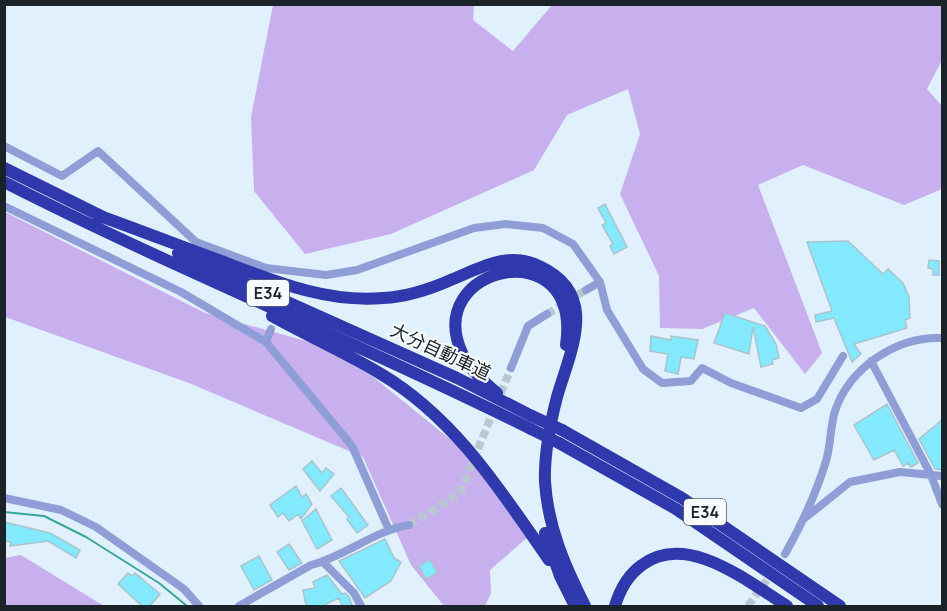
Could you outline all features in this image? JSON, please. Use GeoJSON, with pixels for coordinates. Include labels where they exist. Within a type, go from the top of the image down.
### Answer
{"type":"FeatureCollection","features":[{"type":"Feature","properties":{"kind":"highway","name":"大分自動車道"},"geometry":{"type":"LineString","coordinates":[[4,168],[97,215],[457,378],[532,416],[686,516],[818,606]]}},
{"type":"Feature","properties":{"kind":"highway","name":"大分自動車道"},"geometry":{"type":"LineString","coordinates":[[4,182],[187,271],[382,357],[531,429],[560,436],[682,498],[840,606]]}},
{"type":"Feature","properties":{"kind":"highway"},"geometry":{"type":"LineString","coordinates":[[97,215],[285,285],[324,296],[384,298],[424,289],[452,280],[486,264],[509,260],[529,261],[561,280],[574,299],[577,326],[546,447],[545,482],[549,518],[555,540],[585,606]]}},
{"type":"Feature","properties":{"kind":"highway"},"geometry":{"type":"LineString","coordinates":[[187,271],[382,375],[413,398],[467,448],[507,497],[560,576]]}},
{"type":"Feature","properties":{"kind":"highway"},"geometry":{"type":"LineString","coordinates":[[509,404],[474,372],[464,357],[458,343],[456,318],[462,299],[472,286],[503,272],[515,271],[538,275],[562,299],[567,314],[564,356],[538,459],[543,525],[560,576],[574,606]]}},
{"type":"Feature","properties":{"kind":"highway"},"geometry":{"type":"LineString","coordinates":[[615,606],[618,595],[632,572],[661,554],[686,554],[704,559],[740,577],[787,606]]}},
{"type":"Feature","properties":{"kind":"street"},"geometry":{"type":"LineString","coordinates":[[4,146],[62,176],[98,151],[196,242],[294,276],[326,275],[357,270],[474,228],[506,224],[543,228],[573,244],[600,282],[607,310],[643,369],[662,383],[691,381],[702,368],[731,383],[801,408],[817,399],[843,356]]}},
{"type":"Feature","properties":{"kind":"street"},"geometry":{"type":"LineString","coordinates":[[4,206],[181,292],[266,342],[352,446],[388,528]]}},
{"type":"Feature","properties":{"kind":"street"},"geometry":{"type":"LineString","coordinates":[[586,290],[600,282]]}},
{"type":"Feature","properties":{"kind":"street"},"geometry":{"type":"LineString","coordinates":[[511,368],[528,326],[547,314]]}},
{"type":"Feature","properties":{"kind":"street"},"geometry":{"type":"LineString","coordinates":[[266,342],[271,329]]}},
{"type":"Feature","properties":{"kind":"street"},"geometry":{"type":"LineString","coordinates":[[785,554],[805,519],[827,459],[835,411],[852,382],[871,362],[902,344],[942,338]]}},
{"type":"Feature","properties":{"kind":"street"},"geometry":{"type":"LineString","coordinates":[[871,362],[931,475],[942,504]]}},
{"type":"Feature","properties":{"kind":"street"},"geometry":{"type":"LineString","coordinates":[[805,519],[850,482],[900,472],[942,476]]}},
{"type":"Feature","properties":{"kind":"street"},"geometry":{"type":"LineString","coordinates":[[4,498],[61,510],[96,527],[184,589],[199,606]]}},
{"type":"Feature","properties":{"kind":"street"},"geometry":{"type":"LineString","coordinates":[[239,606],[311,565],[323,562],[388,528],[409,525]]}},
{"type":"Feature","properties":{"kind":"street"},"geometry":{"type":"LineString","coordinates":[[323,562],[354,593],[362,606]]}},
{"type":"Feature","properties":{"kind":"shaded area"},"geometry":{"type":"Polygon","coordinates":[[[273,5],[474,5],[473,20],[513,51],[552,5],[942,5],[942,60],[927,89],[942,106],[942,189],[904,205],[803,165],[758,185],[822,353],[805,374],[754,308],[702,329],[660,328],[659,276],[620,194],[640,134],[628,89],[567,115],[534,170],[391,234],[305,254],[254,191],[251,117],[273,5]]]}},
{"type":"Feature","properties":{"kind":"shaded area"},"geometry":{"type":"Polygon","coordinates":[[[5,212],[205,313],[313,343],[372,376],[461,448],[528,537],[490,570],[491,593],[485,606],[444,606],[411,565],[363,457],[189,383],[5,317],[5,212]]]}},
{"type":"Feature","properties":{"kind":"shaded area"},"geometry":{"type":"Polygon","coordinates":[[[21,555],[104,606],[5,606],[5,558],[21,555]]]}},
{"type":"Feature","properties":{"kind":"building"},"geometry":{"type":"Polygon","coordinates":[[[605,204],[627,247],[614,254],[610,246],[613,244],[602,225],[606,223],[598,208],[605,204]]]}},
{"type":"Feature","properties":{"kind":"building"},"geometry":{"type":"Polygon","coordinates":[[[848,241],[883,274],[888,269],[903,283],[909,297],[910,318],[905,320],[907,328],[854,344],[861,354],[852,362],[834,318],[816,322],[815,315],[832,311],[807,242],[848,241]]]}},
{"type":"Feature","properties":{"kind":"building"},"geometry":{"type":"Polygon","coordinates":[[[929,260],[939,261],[939,275],[933,275],[933,269],[928,268],[929,260]]]}},
{"type":"Feature","properties":{"kind":"building"},"geometry":{"type":"Polygon","coordinates":[[[725,313],[765,326],[776,344],[779,358],[772,360],[773,364],[761,367],[753,327],[749,354],[714,343],[725,313]]]}},
{"type":"Feature","properties":{"kind":"building"},"geometry":{"type":"Polygon","coordinates":[[[651,336],[671,340],[671,336],[698,340],[694,359],[681,357],[678,374],[665,371],[668,354],[650,351],[651,336]]]}},
{"type":"Feature","properties":{"kind":"building"},"geometry":{"type":"Polygon","coordinates":[[[887,404],[918,463],[911,467],[908,463],[903,466],[894,450],[874,460],[854,425],[887,404]]]}},
{"type":"Feature","properties":{"kind":"building"},"geometry":{"type":"Polygon","coordinates":[[[942,420],[942,470],[935,469],[919,439],[942,420]]]}},
{"type":"Feature","properties":{"kind":"building"},"geometry":{"type":"Polygon","coordinates":[[[312,461],[322,473],[326,468],[334,474],[320,491],[303,469],[312,461]]]}},
{"type":"Feature","properties":{"kind":"building"},"geometry":{"type":"Polygon","coordinates":[[[296,486],[302,497],[306,494],[312,504],[301,519],[298,514],[289,521],[283,513],[278,517],[270,505],[296,486]]]}},
{"type":"Feature","properties":{"kind":"building"},"geometry":{"type":"Polygon","coordinates":[[[341,488],[368,525],[357,533],[347,519],[349,517],[331,496],[341,488]]]}},
{"type":"Feature","properties":{"kind":"building"},"geometry":{"type":"Polygon","coordinates":[[[316,509],[332,540],[317,549],[302,521],[316,509]]]}},
{"type":"Feature","properties":{"kind":"building"},"geometry":{"type":"Polygon","coordinates":[[[4,522],[50,533],[80,550],[76,558],[48,541],[10,546],[11,542],[4,541],[4,522]]]}},
{"type":"Feature","properties":{"kind":"building"},"geometry":{"type":"Polygon","coordinates":[[[385,539],[394,558],[401,562],[391,581],[365,598],[339,561],[385,539]]]}},
{"type":"Feature","properties":{"kind":"building"},"geometry":{"type":"Polygon","coordinates":[[[289,544],[302,563],[289,570],[277,552],[289,544]]]}},
{"type":"Feature","properties":{"kind":"building"},"geometry":{"type":"Polygon","coordinates":[[[259,556],[272,580],[254,590],[241,566],[259,556]]]}},
{"type":"Feature","properties":{"kind":"building"},"geometry":{"type":"Polygon","coordinates":[[[430,559],[437,573],[426,579],[419,566],[430,559]]]}},
{"type":"Feature","properties":{"kind":"building"},"geometry":{"type":"Polygon","coordinates":[[[128,573],[132,576],[135,573],[160,594],[150,606],[142,606],[118,584],[128,573]]]}},
{"type":"Feature","properties":{"kind":"building"},"geometry":{"type":"Polygon","coordinates":[[[327,575],[342,594],[345,593],[349,597],[352,605],[342,606],[339,598],[322,606],[306,606],[303,590],[315,588],[313,582],[327,575]]]}},
{"type":"Feature","properties":{"kind":"waterway"},"geometry":{"type":"LineString","coordinates":[[4,512],[44,516],[86,537],[159,583],[187,606]]}},
{"type":"Feature","properties":{"kind":"tunnel"},"geometry":{"type":"LineString","coordinates":[[547,314],[586,290]]}},
{"type":"Feature","properties":{"kind":"tunnel"},"geometry":{"type":"LineString","coordinates":[[409,525],[460,493],[511,368]]}},
{"type":"Feature","properties":{"kind":"tunnel"},"geometry":{"type":"LineString","coordinates":[[748,606],[774,570]]}}]}
